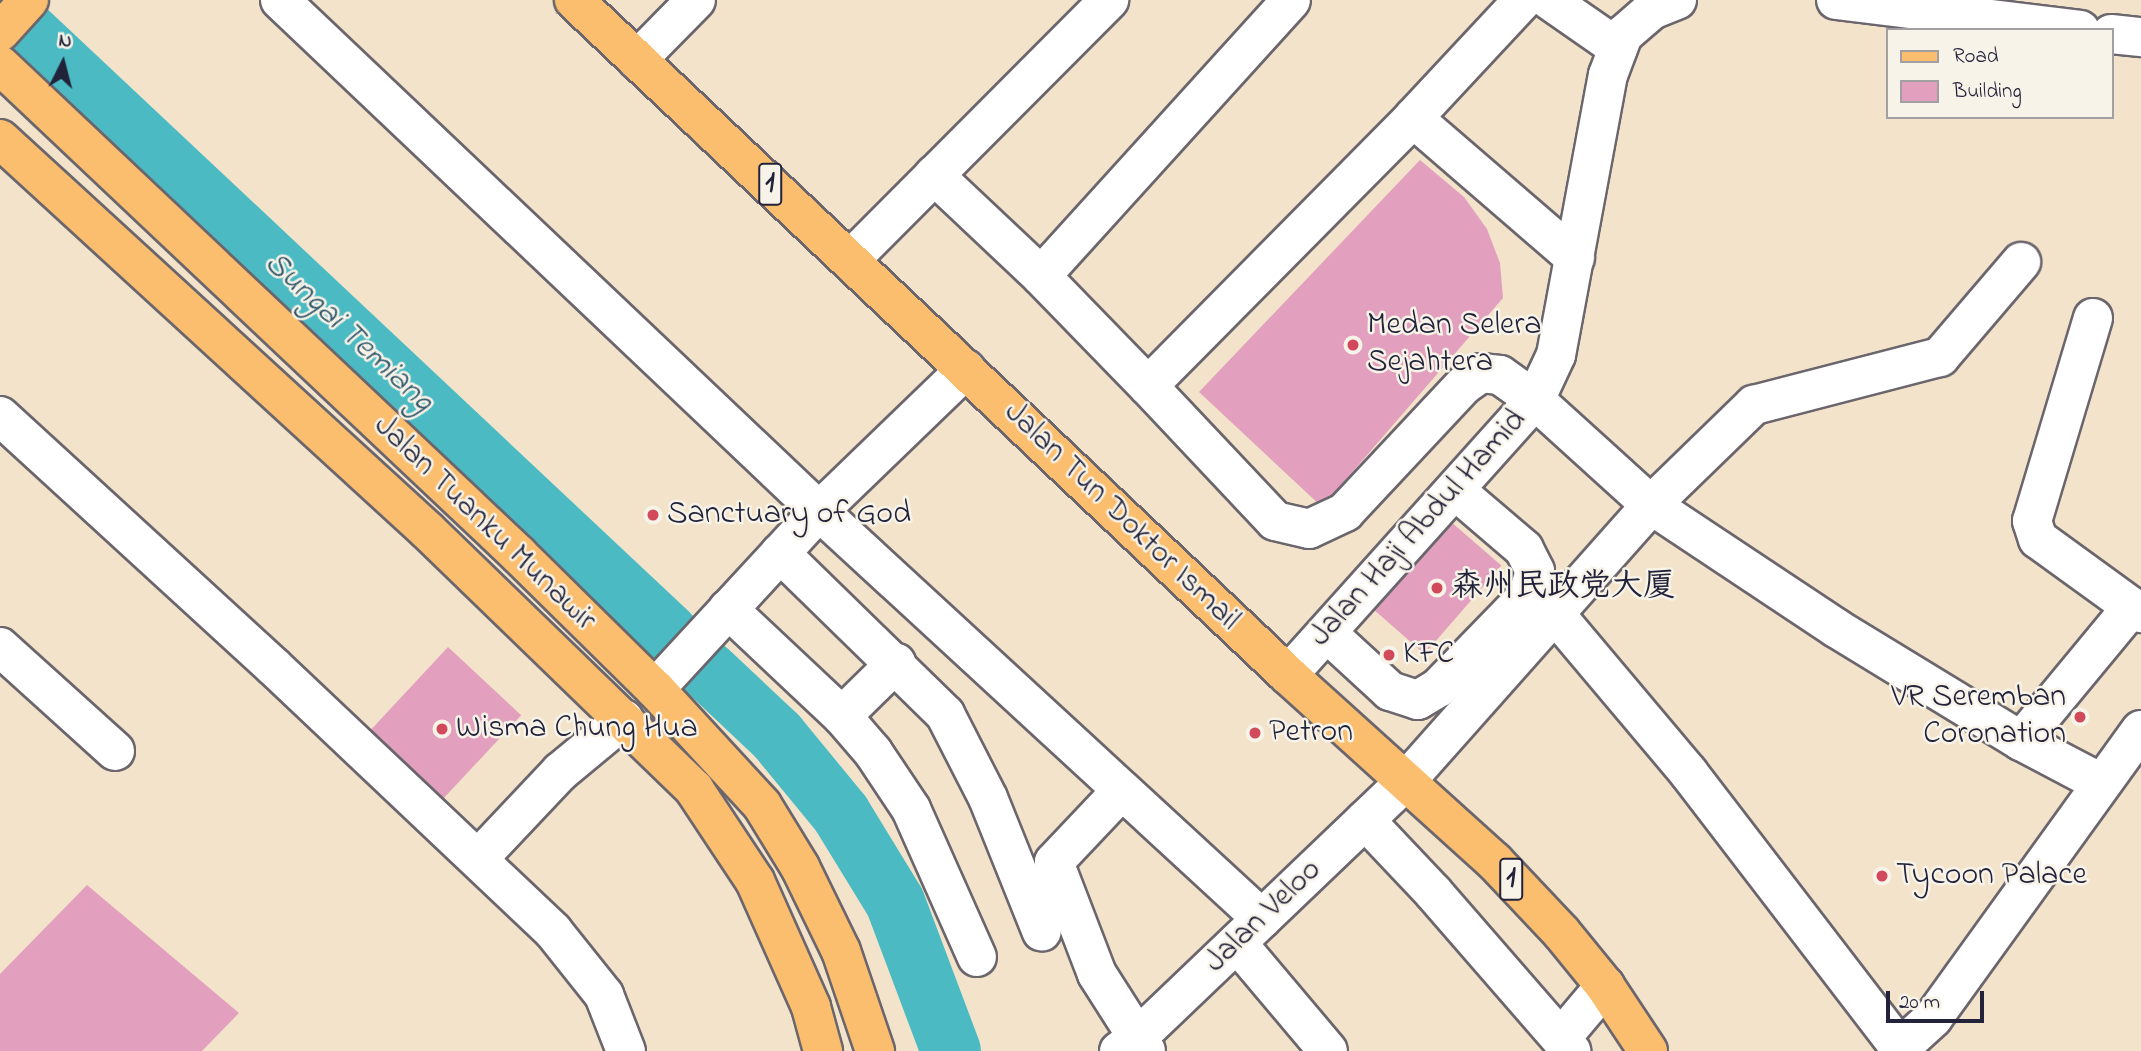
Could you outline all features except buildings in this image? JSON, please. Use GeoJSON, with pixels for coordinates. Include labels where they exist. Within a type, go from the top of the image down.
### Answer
{"type":"FeatureCollection","features":[{"type":"Feature","properties":{"kind":"main road"},"geometry":{"type":"LineString","coordinates":[[0,32],[29,0]]}},
{"type":"Feature","properties":{"kind":"main road","name":"Jalan Tun Doktor Ismail"},"geometry":{"type":"LineString","coordinates":[[574,0],[851,259],[1287,675],[1407,780],[1494,861],[1561,932],[1605,986],[1647,1051]]}},
{"type":"Feature","properties":{"kind":"main road","name":"Jalan Tuanku Munawir"},"geometry":{"type":"LineString","coordinates":[[0,65],[519,555],[655,689],[762,805],[800,867],[841,951],[875,1051]]}},
{"type":"Feature","properties":{"kind":"main road","name":"Jalan Tuanku Munawir"},"geometry":{"type":"LineString","coordinates":[[0,139],[428,531],[694,789],[755,881],[811,1007],[823,1051]]}},
{"type":"Feature","properties":{"kind":"street"},"geometry":{"type":"LineString","coordinates":[[280,0],[819,511],[1122,790],[1249,931],[1320,1049]]}},
{"type":"Feature","properties":{"kind":"street"},"geometry":{"type":"LineString","coordinates":[[637,60],[696,0]]}},
{"type":"Feature","properties":{"kind":"street"},"geometry":{"type":"LineString","coordinates":[[851,259],[1109,0]]}},
{"type":"Feature","properties":{"kind":"street"},"geometry":{"type":"LineString","coordinates":[[1041,275],[1292,0]]}},
{"type":"Feature","properties":{"kind":"street"},"geometry":{"type":"LineString","coordinates":[[1148,386],[1413,118],[1523,0]]}},
{"type":"Feature","properties":{"kind":"street"},"geometry":{"type":"LineString","coordinates":[[1549,0],[1618,48]]}},
{"type":"Feature","properties":{"kind":"street"},"geometry":{"type":"LineString","coordinates":[[1836,0],[2064,28]]}},
{"type":"Feature","properties":{"kind":"street","name":"Jalan Haji Abdul Hamid"},"geometry":{"type":"LineString","coordinates":[[1287,675],[1535,400],[1556,355],[1608,75],[1623,35],[1660,3]]}},
{"type":"Feature","properties":{"kind":"street"},"geometry":{"type":"LineString","coordinates":[[2113,34],[2141,37]]}},
{"type":"Feature","properties":{"kind":"street"},"geometry":{"type":"LineString","coordinates":[[1413,118],[1575,258]]}},
{"type":"Feature","properties":{"kind":"street"},"geometry":{"type":"LineString","coordinates":[[934,175],[1041,275],[1275,521],[1309,529],[1345,512],[1464,385],[1481,373],[1500,375],[1535,400],[1651,505],[1836,628],[2021,741],[2101,783]]}},
{"type":"Feature","properties":{"kind":"street","name":"Jalan Veloo"},"geometry":{"type":"LineString","coordinates":[[1134,1047],[1249,931],[1407,780],[1651,505],[1754,405],[1940,358],[2021,262]]}},
{"type":"Feature","properties":{"kind":"street"},"geometry":{"type":"LineString","coordinates":[[2021,741],[2136,610],[2038,539],[2032,521],[2093,318]]}},
{"type":"Feature","properties":{"kind":"street"},"geometry":{"type":"LineString","coordinates":[[655,689],[819,511],[966,369]]}},
{"type":"Feature","properties":{"kind":"street"},"geometry":{"type":"LineString","coordinates":[[0,416],[274,667],[553,931],[604,995],[626,1051]]}},
{"type":"Feature","properties":{"kind":"street"},"geometry":{"type":"LineString","coordinates":[[1327,633],[1390,691],[1418,700],[1438,688],[1528,595],[1535,571],[1524,549],[1455,490]]}},
{"type":"Feature","properties":{"kind":"street"},"geometry":{"type":"LineString","coordinates":[[780,553],[945,714],[988,798],[1042,932]]}},
{"type":"Feature","properties":{"kind":"street"},"geometry":{"type":"LineString","coordinates":[[728,609],[842,716],[873,752],[911,808],[977,957]]}},
{"type":"Feature","properties":{"kind":"street"},"geometry":{"type":"LineString","coordinates":[[842,716],[930,613]]}},
{"type":"Feature","properties":{"kind":"street"},"geometry":{"type":"LineString","coordinates":[[1555,614],[1688,772],[1900,1050],[1933,1018],[2141,730]]}},
{"type":"Feature","properties":{"kind":"street"},"geometry":{"type":"LineString","coordinates":[[1,648],[115,751]]}},
{"type":"Feature","properties":{"kind":"street"},"geometry":{"type":"LineString","coordinates":[[478,859],[560,772],[624,719]]}},
{"type":"Feature","properties":{"kind":"street"},"geometry":{"type":"LineString","coordinates":[[1122,790],[1054,862],[1097,974],[1134,1047]]}},
{"type":"Feature","properties":{"kind":"street"},"geometry":{"type":"LineString","coordinates":[[1365,820],[1567,1044],[1605,986]]}},
{"type":"Feature","properties":{"kind":"waterway","name":"Sungai Temiang"},"geometry":{"type":"LineString","coordinates":[[27,31],[669,634]]}},
{"type":"Feature","properties":{"kind":"waterway","name":"Sungai Temiang"},"geometry":{"type":"LineString","coordinates":[[708,671],[777,736],[841,814],[895,902],[951,1051]]}},
{"type":"Feature","properties":{"kind":"place","name":"Medan Selera Sejahtera"},"geometry":{"type":"Point","coordinates":[1353,345]}},
{"type":"Feature","properties":{"kind":"place","name":"Sanctuary of God"},"geometry":{"type":"Point","coordinates":[653,515]}},
{"type":"Feature","properties":{"kind":"place","name":"森州民政党大厦"},"geometry":{"type":"Point","coordinates":[1437,588]}},
{"type":"Feature","properties":{"kind":"place","name":"KFC"},"geometry":{"type":"Point","coordinates":[1389,655]}},
{"type":"Feature","properties":{"kind":"place","name":"VR Seremban Coronation"},"geometry":{"type":"Point","coordinates":[2080,717]}},
{"type":"Feature","properties":{"kind":"place","name":"Wisma Chung Hua"},"geometry":{"type":"Point","coordinates":[442,729]}},
{"type":"Feature","properties":{"kind":"place","name":"Petron"},"geometry":{"type":"Point","coordinates":[1255,733]}},
{"type":"Feature","properties":{"kind":"place","name":"Tycoon Palace"},"geometry":{"type":"Point","coordinates":[1882,876]}}]}
